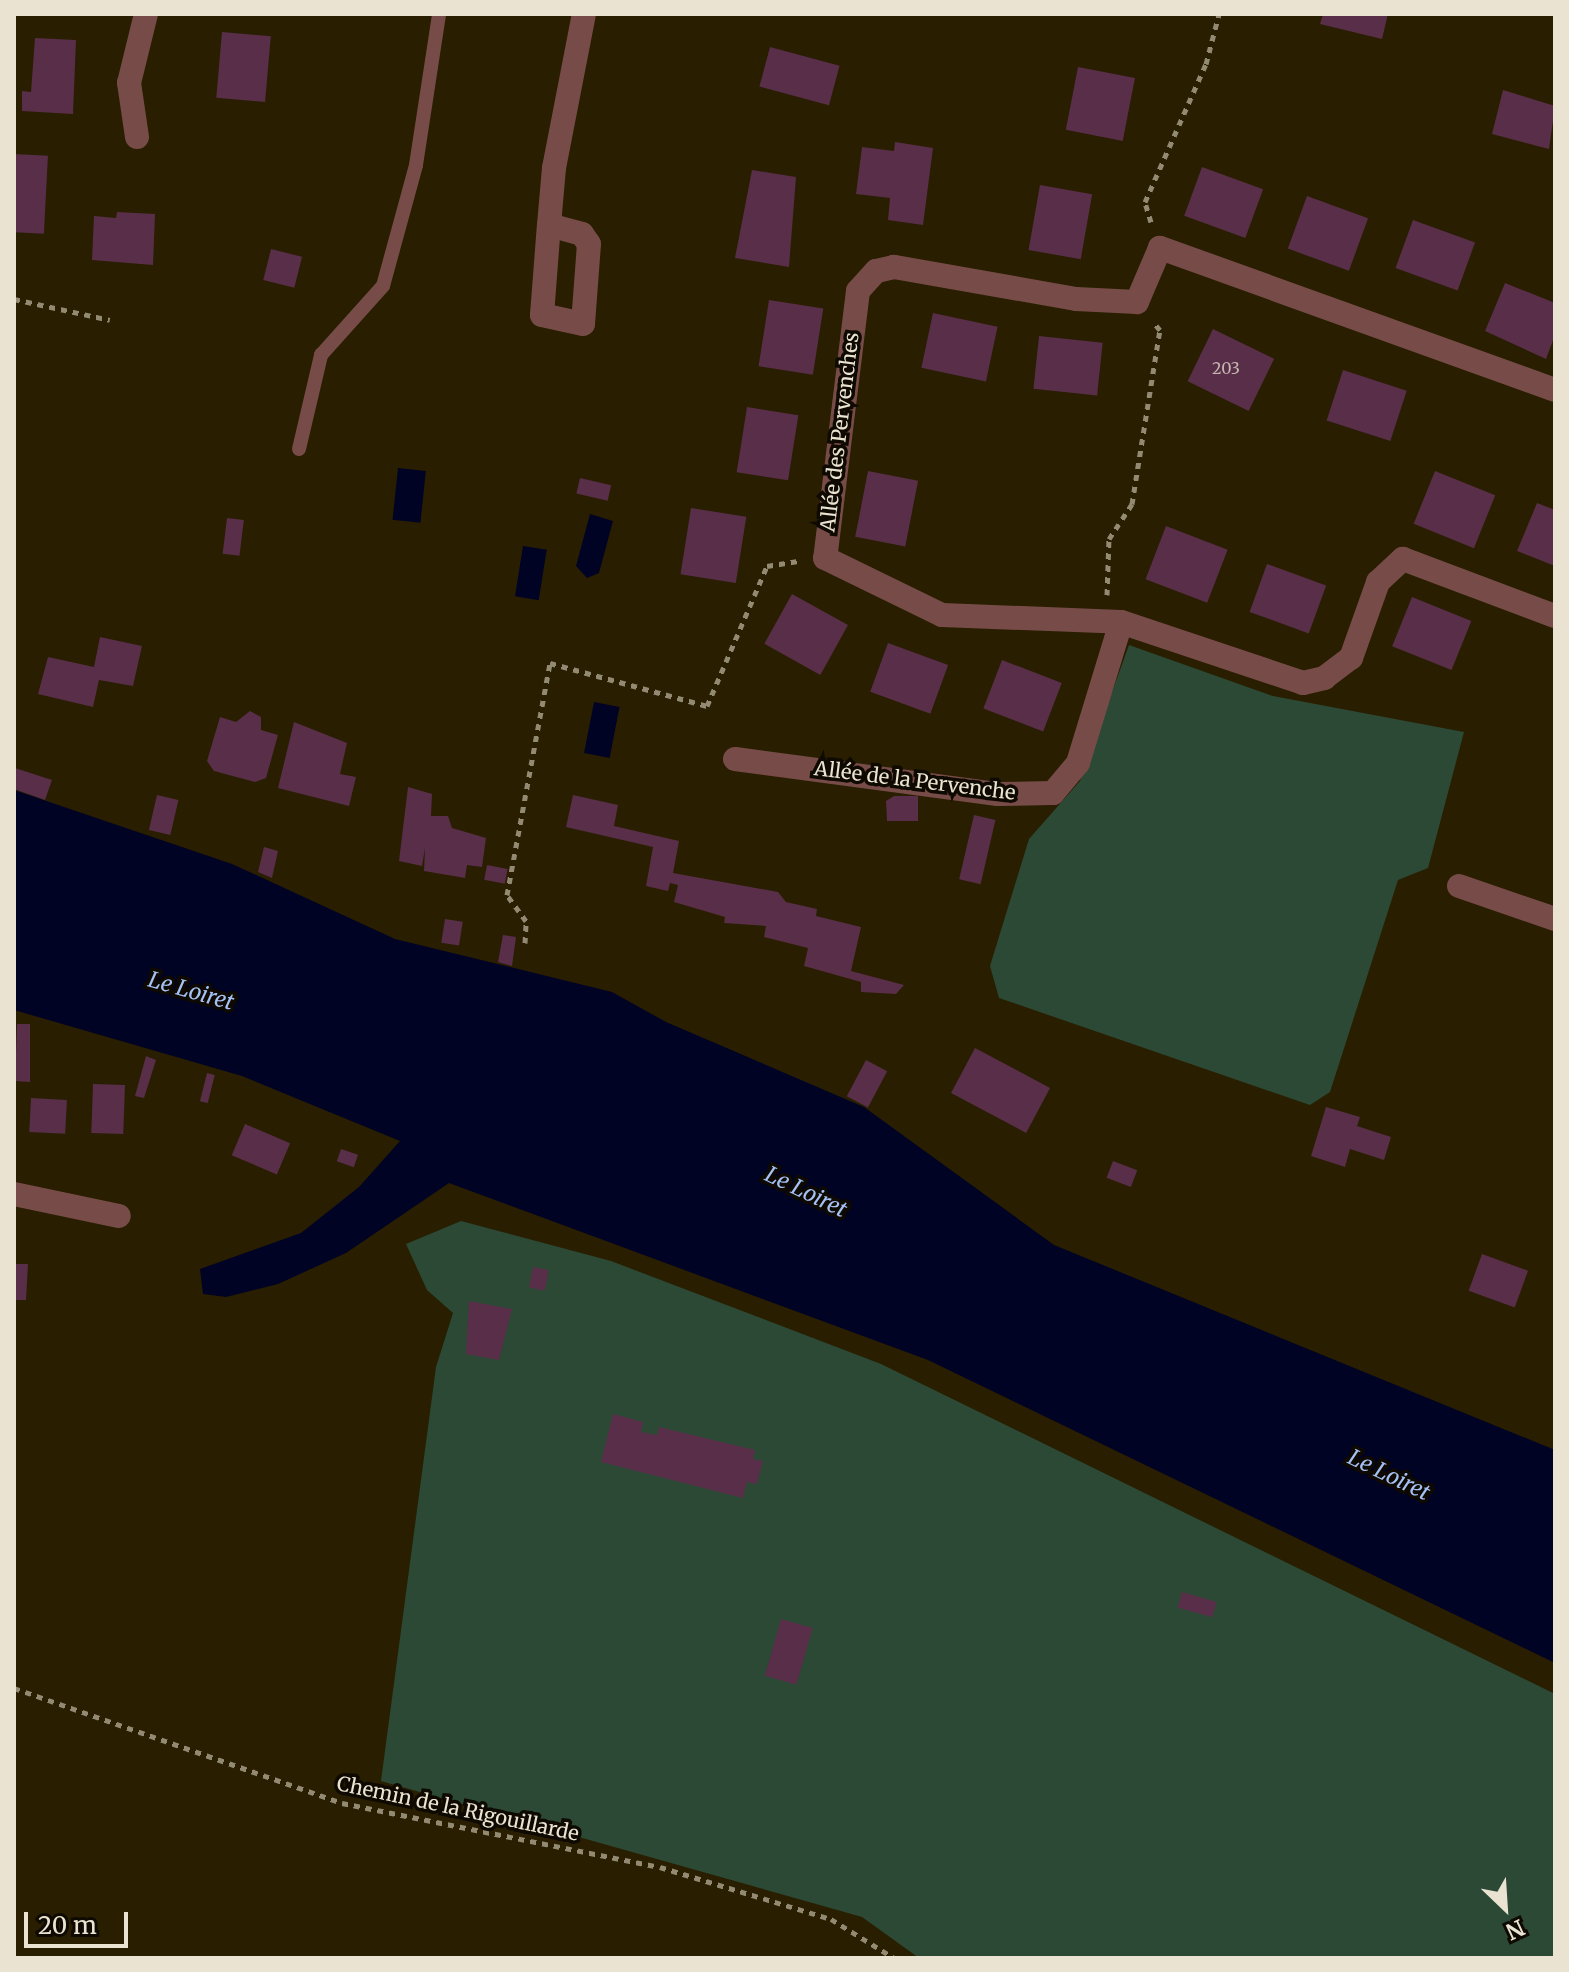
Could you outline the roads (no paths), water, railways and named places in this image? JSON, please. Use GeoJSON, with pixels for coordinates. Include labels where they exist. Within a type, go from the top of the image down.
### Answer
{"type":"FeatureCollection","features":[{"type":"Feature","properties":{"kind":"street"},"geometry":{"type":"LineString","coordinates":[[137,137],[129,83],[146,14]]}},
{"type":"Feature","properties":{"kind":"street"},"geometry":{"type":"LineString","coordinates":[[549,225],[584,14]]}},
{"type":"Feature","properties":{"kind":"street","name":"Allée des Pervenches"},"geometry":{"type":"LineString","coordinates":[[1555,390],[1160,248],[1137,302],[1076,299],[894,267],[876,271],[858,291],[825,558],[942,615],[1114,622],[1303,683],[1324,678],[1351,658],[1378,582],[1403,559],[1555,616]]}},
{"type":"Feature","properties":{"kind":"street","name":"Allée de la Pervenche"},"geometry":{"type":"LineString","coordinates":[[735,759],[998,794],[1053,793],[1078,763],[1114,622]]}},
{"type":"Feature","properties":{"kind":"street"},"geometry":{"type":"LineString","coordinates":[[1459,886],[1555,919]]}},
{"type":"Feature","properties":{"kind":"street"},"geometry":{"type":"LineString","coordinates":[[14,1194],[119,1216]]}},
{"type":"Feature","properties":{"kind":"lane"},"geometry":{"type":"LineString","coordinates":[[299,449],[321,355],[383,286],[416,165],[439,14]]}},
{"type":"Feature","properties":{"kind":"water"},"geometry":{"type":"Polygon","coordinates":[[[398,468],[426,471],[420,523],[393,520],[398,468]]]}},
{"type":"Feature","properties":{"kind":"water"},"geometry":{"type":"Polygon","coordinates":[[[590,514],[613,521],[599,573],[587,578],[576,566],[590,514]]]}},
{"type":"Feature","properties":{"kind":"water"},"geometry":{"type":"Polygon","coordinates":[[[523,546],[547,550],[539,600],[515,596],[523,546]]]}},
{"type":"Feature","properties":{"kind":"water"},"geometry":{"type":"Polygon","coordinates":[[[594,702],[620,707],[610,758],[584,753],[594,702]]]}},
{"type":"Feature","properties":{"kind":"water","name":"Le Loiret"},"geometry":{"type":"Polygon","coordinates":[[[14,790],[232,864],[395,939],[612,992],[666,1022],[864,1107],[1054,1245],[1555,1450],[1555,1663],[928,1360],[449,1183],[346,1253],[278,1284],[226,1297],[203,1294],[200,1269],[301,1233],[359,1187],[400,1141],[242,1076],[14,1010],[14,790]]]}}]}
